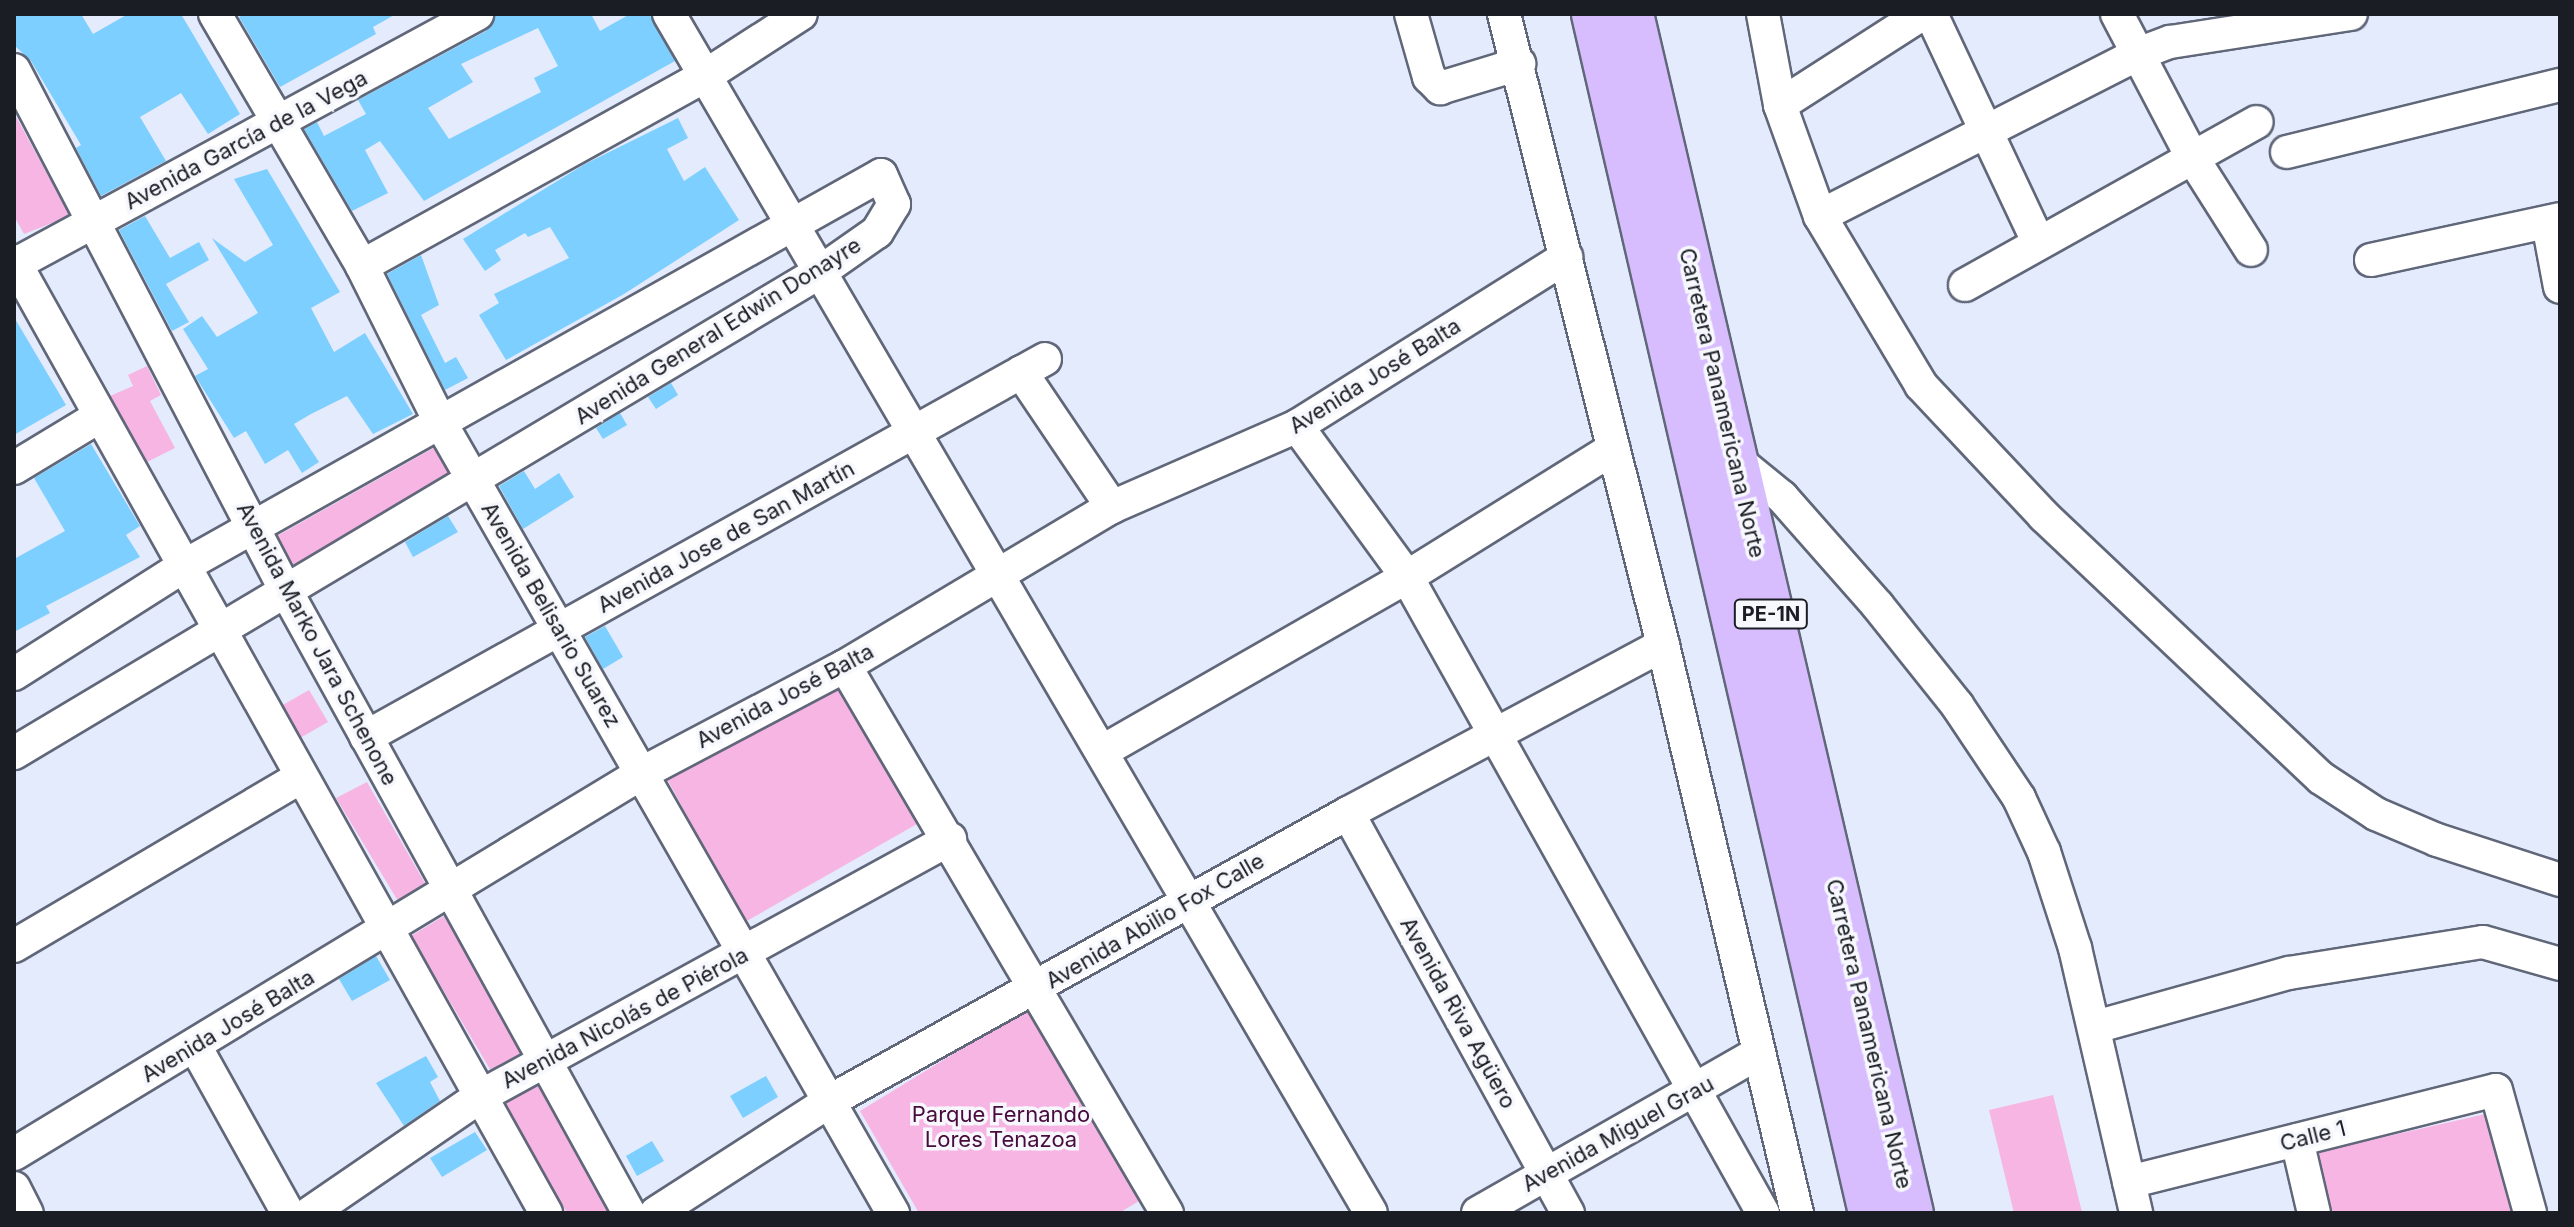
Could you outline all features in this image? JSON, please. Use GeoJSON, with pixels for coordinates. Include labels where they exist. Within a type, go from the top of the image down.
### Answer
{"type":"FeatureCollection","features":[{"type":"Feature","properties":{"kind":"highway","name":"Carretera Panamericana Norte"},"geometry":{"type":"LineString","coordinates":[[1594,14],[1871,1213]]}},
{"type":"Feature","properties":{"kind":"highway","name":"Carretera Panamericana Norte"},"geometry":{"type":"LineString","coordinates":[[1631,14],[1911,1213]]}},
{"type":"Feature","properties":{"kind":"street","name":"Avenida Belisario Suarez"},"geometry":{"type":"LineString","coordinates":[[215,14],[362,266],[440,422],[893,1213]]}},
{"type":"Feature","properties":{"kind":"street","name":"Avenida García de la Vega"},"geometry":{"type":"LineString","coordinates":[[15,263],[281,123],[477,14]]}},
{"type":"Feature","properties":{"kind":"street"},"geometry":{"type":"LineString","coordinates":[[669,14],[794,223],[997,575],[1191,899],[1371,1213]]}},
{"type":"Feature","properties":{"kind":"street"},"geometry":{"type":"LineString","coordinates":[[362,266],[705,76],[801,14]]}},
{"type":"Feature","properties":{"kind":"street"},"geometry":{"type":"LineString","coordinates":[[1411,14],[1429,77],[1440,88],[1519,64]]}},
{"type":"Feature","properties":{"kind":"street"},"geometry":{"type":"LineString","coordinates":[[1504,14],[1663,645],[1757,1054],[1797,1213]]}},
{"type":"Feature","properties":{"kind":"street"},"geometry":{"type":"LineString","coordinates":[[1763,14],[1780,105],[1820,216],[1921,385],[2044,516],[2321,778],[2376,814],[2437,840],[2560,880]]}},
{"type":"Feature","properties":{"kind":"street"},"geometry":{"type":"LineString","coordinates":[[1780,105],[1922,14]]}},
{"type":"Feature","properties":{"kind":"street"},"geometry":{"type":"LineString","coordinates":[[1931,14],[2038,241]]}},
{"type":"Feature","properties":{"kind":"street"},"geometry":{"type":"LineString","coordinates":[[2117,14],[2192,157],[2251,250]]}},
{"type":"Feature","properties":{"kind":"street"},"geometry":{"type":"LineString","coordinates":[[1820,216],[2138,54],[2170,42],[2351,14]]}},
{"type":"Feature","properties":{"kind":"street","name":"Avenida Marko Jara Schenone"},"geometry":{"type":"LineString","coordinates":[[14,70],[285,589],[446,888],[629,1213]]}},
{"type":"Feature","properties":{"kind":"street"},"geometry":{"type":"LineString","coordinates":[[2287,152],[2560,85]]}},
{"type":"Feature","properties":{"kind":"street"},"geometry":{"type":"LineString","coordinates":[[1965,285],[2038,241],[2257,122]]}},
{"type":"Feature","properties":{"kind":"street","name":"Avenida General Edwin Donayre"},"geometry":{"type":"LineString","coordinates":[[14,674],[184,566],[881,175],[894,204],[877,232],[820,272],[14,753]]}},
{"type":"Feature","properties":{"kind":"street"},"geometry":{"type":"LineString","coordinates":[[2371,260],[2554,221],[2560,287]]}},
{"type":"Feature","properties":{"kind":"street","name":"Avenida José Balta"},"geometry":{"type":"LineString","coordinates":[[14,1154],[387,930],[446,888],[642,773],[845,666],[1112,507],[1297,426],[1566,257]]}},
{"type":"Feature","properties":{"kind":"street"},"geometry":{"type":"LineString","coordinates":[[15,263],[546,1213]]}},
{"type":"Feature","properties":{"kind":"street","name":"Avenida Jose de San Martín"},"geometry":{"type":"LineString","coordinates":[[366,737],[1033,366],[1112,507]]}},
{"type":"Feature","properties":{"kind":"street"},"geometry":{"type":"LineString","coordinates":[[14,468],[100,416]]}},
{"type":"Feature","properties":{"kind":"street"},"geometry":{"type":"LineString","coordinates":[[1297,426],[1407,577],[1763,1213]]}},
{"type":"Feature","properties":{"kind":"street"},"geometry":{"type":"LineString","coordinates":[[1103,751],[1407,577],[1613,449]]}},
{"type":"Feature","properties":{"kind":"street"},"geometry":{"type":"LineString","coordinates":[[1734,458],[1782,497],[1878,606],[1957,705],[2019,798],[2044,852],[2095,1027],[2133,1198]]}},
{"type":"Feature","properties":{"kind":"street","name":"Avenida Abilio Fox Calle"},"geometry":{"type":"LineString","coordinates":[[656,1213],[828,1102],[1035,990],[1191,899],[1348,813],[1663,645]]}},
{"type":"Feature","properties":{"kind":"street"},"geometry":{"type":"LineString","coordinates":[[845,666],[950,839],[1159,1210]]}},
{"type":"Feature","properties":{"kind":"street"},"geometry":{"type":"LineString","coordinates":[[14,946],[301,777]]}},
{"type":"Feature","properties":{"kind":"street","name":"Avenida Riva Agüero"},"geometry":{"type":"LineString","coordinates":[[1348,813],[1568,1213]]}},
{"type":"Feature","properties":{"kind":"street","name":"Avenida Nicolás de Piérola"},"geometry":{"type":"LineString","coordinates":[[310,1213],[481,1096],[950,839]]}},
{"type":"Feature","properties":{"kind":"street"},"geometry":{"type":"LineString","coordinates":[[2095,1027],[2289,973],[2483,942],[2560,964]]}},
{"type":"Feature","properties":{"kind":"street"},"geometry":{"type":"LineString","coordinates":[[195,1046],[288,1213]]}},
{"type":"Feature","properties":{"kind":"street","name":"Avenida Miguel Grau"},"geometry":{"type":"LineString","coordinates":[[1478,1213],[1757,1054]]}},
{"type":"Feature","properties":{"kind":"street","name":"Calle 1"},"geometry":{"type":"LineString","coordinates":[[2133,1198],[2297,1140],[2496,1090],[2530,1213]]}},
{"type":"Feature","properties":{"kind":"street"},"geometry":{"type":"LineString","coordinates":[[2297,1140],[2314,1213]]}},
{"type":"Feature","properties":{"kind":"street"},"geometry":{"type":"LineString","coordinates":[[14,1188],[27,1213]]}},
{"type":"Feature","properties":{"kind":"green space"},"geometry":{"type":"Polygon","coordinates":[[[14,113],[70,216],[24,234],[14,216],[14,113]]]}},
{"type":"Feature","properties":{"kind":"green space"},"geometry":{"type":"Polygon","coordinates":[[[147,366],[161,395],[150,401],[175,448],[145,463],[110,396],[133,386],[128,375],[147,366]]]}},
{"type":"Feature","properties":{"kind":"green space"},"geometry":{"type":"Polygon","coordinates":[[[437,446],[457,480],[289,574],[270,540],[437,446]]]}},
{"type":"Feature","properties":{"kind":"green space"},"geometry":{"type":"Polygon","coordinates":[[[838,678],[917,824],[745,922],[667,779],[838,678]]]}},
{"type":"Feature","properties":{"kind":"green space"},"geometry":{"type":"Polygon","coordinates":[[[309,690],[328,722],[300,738],[281,706],[309,690]]]}},
{"type":"Feature","properties":{"kind":"green space"},"geometry":{"type":"Polygon","coordinates":[[[367,782],[426,885],[398,901],[336,798],[367,782]]]}},
{"type":"Feature","properties":{"kind":"green space"},"geometry":{"type":"Polygon","coordinates":[[[444,916],[530,1063],[497,1081],[411,936],[444,916]]]}},
{"type":"Feature","properties":{"kind":"green space","name":"Parque Fernando Lores Tenazoa"},"geometry":{"type":"Polygon","coordinates":[[[1030,1007],[1144,1198],[1119,1213],[919,1213],[860,1111],[1030,1007]]]}},
{"type":"Feature","properties":{"kind":"green space"},"geometry":{"type":"Polygon","coordinates":[[[537,1078],[611,1209],[603,1213],[567,1213],[501,1098],[537,1078]]]}},
{"type":"Feature","properties":{"kind":"green space"},"geometry":{"type":"Polygon","coordinates":[[[2053,1095],[2082,1212],[2014,1213],[1989,1110],[2053,1095]]]}},
{"type":"Feature","properties":{"kind":"green space"},"geometry":{"type":"Polygon","coordinates":[[[2490,1113],[2516,1213],[2329,1213],[2314,1153],[2490,1113]]]}},
{"type":"Feature","properties":{"kind":"building"},"geometry":{"type":"Polygon","coordinates":[[[14,14],[81,14],[93,34],[128,14],[181,14],[240,114],[208,134],[181,93],[140,117],[166,161],[101,196],[76,148],[81,145],[31,61],[14,45],[14,14]]]}},
{"type":"Feature","properties":{"kind":"building"},"geometry":{"type":"Polygon","coordinates":[[[244,14],[396,14],[373,27],[376,34],[280,87],[239,17],[244,14]]]}},
{"type":"Feature","properties":{"kind":"building"},"geometry":{"type":"Polygon","coordinates":[[[496,14],[591,14],[600,31],[630,14],[650,14],[675,61],[424,201],[380,141],[365,150],[388,193],[352,211],[304,129],[317,122],[324,136],[366,114],[358,100],[486,31],[496,14]],[[538,28],[461,64],[473,82],[428,108],[449,139],[541,92],[534,78],[558,66],[538,28]]]}},
{"type":"Feature","properties":{"kind":"building"},"geometry":{"type":"Polygon","coordinates":[[[678,118],[688,138],[667,149],[684,181],[705,167],[739,220],[624,294],[506,360],[479,315],[499,303],[494,294],[569,258],[550,227],[528,237],[525,233],[495,250],[501,260],[485,271],[463,239],[585,164],[678,118]]]}},
{"type":"Feature","properties":{"kind":"building"},"geometry":{"type":"Polygon","coordinates":[[[267,169],[340,292],[311,308],[334,352],[365,333],[413,414],[373,434],[347,396],[311,414],[294,424],[319,462],[302,473],[288,450],[265,464],[246,431],[234,438],[195,376],[208,369],[183,329],[202,316],[217,337],[258,313],[212,238],[245,262],[273,245],[234,179],[267,169]]]}},
{"type":"Feature","properties":{"kind":"building"},"geometry":{"type":"Polygon","coordinates":[[[145,216],[170,258],[199,242],[209,260],[166,284],[189,322],[172,331],[119,230],[145,216]]]}},
{"type":"Feature","properties":{"kind":"building"},"geometry":{"type":"Polygon","coordinates":[[[421,255],[439,305],[421,315],[445,363],[456,357],[468,378],[445,390],[387,274],[421,255]]]}},
{"type":"Feature","properties":{"kind":"building"},"geometry":{"type":"Polygon","coordinates":[[[14,317],[66,405],[14,435],[14,317]]]}},
{"type":"Feature","properties":{"kind":"building"},"geometry":{"type":"Polygon","coordinates":[[[671,383],[678,395],[656,409],[648,397],[671,383]]]}},
{"type":"Feature","properties":{"kind":"building"},"geometry":{"type":"Polygon","coordinates":[[[620,413],[627,425],[603,439],[596,428],[620,413]]]}},
{"type":"Feature","properties":{"kind":"building"},"geometry":{"type":"Polygon","coordinates":[[[91,444],[140,526],[126,535],[140,557],[46,606],[50,613],[14,632],[14,559],[65,531],[34,478],[91,444]]]}},
{"type":"Feature","properties":{"kind":"building"},"geometry":{"type":"Polygon","coordinates":[[[524,471],[535,489],[559,473],[574,497],[523,529],[499,486],[524,471]]]}},
{"type":"Feature","properties":{"kind":"building"},"geometry":{"type":"Polygon","coordinates":[[[448,516],[458,532],[413,557],[405,542],[448,516]]]}},
{"type":"Feature","properties":{"kind":"building"},"geometry":{"type":"Polygon","coordinates":[[[605,626],[623,657],[603,669],[585,637],[605,626]]]}},
{"type":"Feature","properties":{"kind":"building"},"geometry":{"type":"Polygon","coordinates":[[[376,956],[390,980],[352,1001],[339,979],[376,956]]]}},
{"type":"Feature","properties":{"kind":"building"},"geometry":{"type":"Polygon","coordinates":[[[426,1056],[438,1077],[430,1082],[440,1101],[404,1126],[376,1083],[426,1056]]]}},
{"type":"Feature","properties":{"kind":"building"},"geometry":{"type":"Polygon","coordinates":[[[766,1076],[778,1097],[743,1118],[730,1096],[766,1076]]]}},
{"type":"Feature","properties":{"kind":"building"},"geometry":{"type":"Polygon","coordinates":[[[475,1132],[487,1150],[442,1177],[430,1158],[475,1132]]]}},
{"type":"Feature","properties":{"kind":"building"},"geometry":{"type":"Polygon","coordinates":[[[652,1141],[664,1161],[637,1176],[626,1156],[652,1141]]]}}]}
